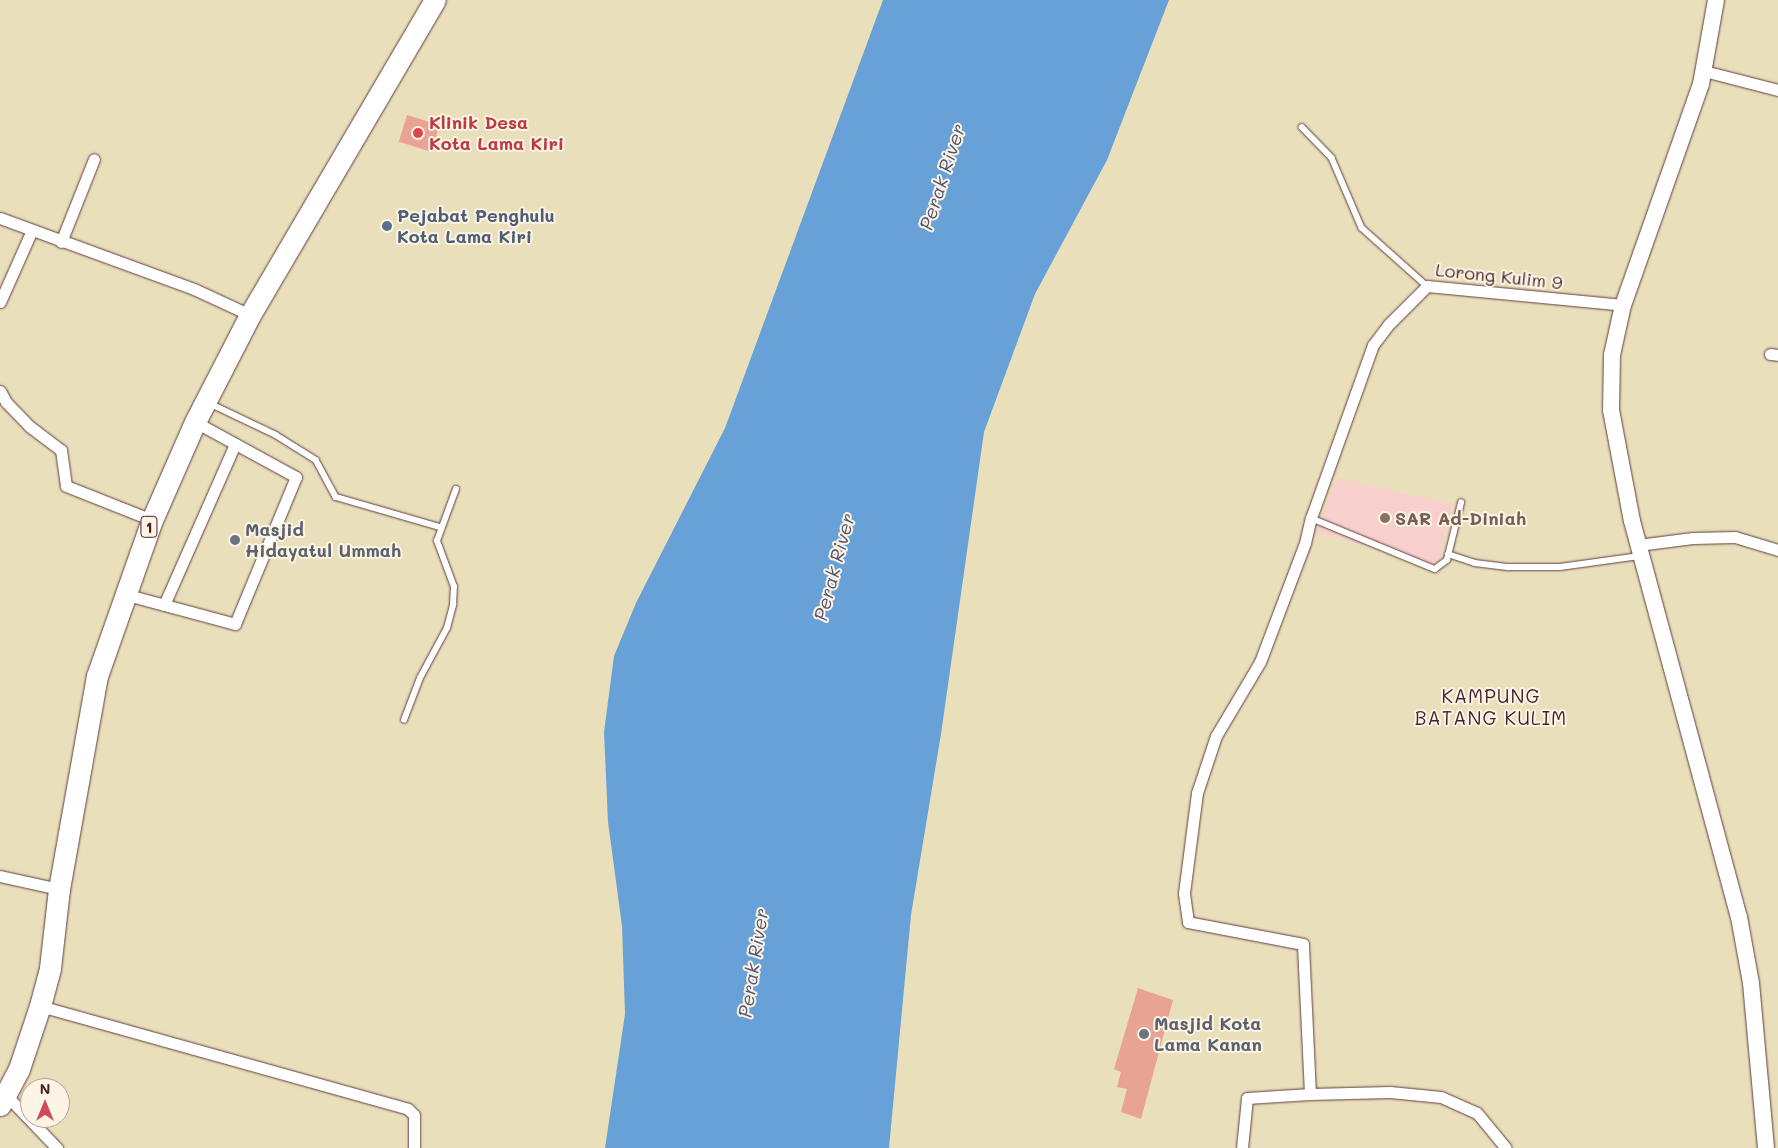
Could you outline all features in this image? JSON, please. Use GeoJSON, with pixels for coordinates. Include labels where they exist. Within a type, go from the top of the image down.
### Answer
{"type":"FeatureCollection","features":[{"type":"Feature","properties":{"kind":"highway","name":"1"},"geometry":{"type":"LineString","coordinates":[[3,1100],[28,1046],[50,968],[59,889],[96,676],[152,520],[194,422],[250,315],[434,0]]}},
{"type":"Feature","properties":{"kind":"main road"},"geometry":{"type":"LineString","coordinates":[[1716,0],[1704,71],[1623,305],[1612,354],[1611,410],[1618,462],[1640,550],[1739,917],[1752,983],[1766,1148]]}},
{"type":"Feature","properties":{"kind":"street"},"geometry":{"type":"LineString","coordinates":[[1704,71],[1778,90]]}},
{"type":"Feature","properties":{"kind":"street"},"geometry":{"type":"LineString","coordinates":[[61,242],[94,159]]}},
{"type":"Feature","properties":{"kind":"street"},"geometry":{"type":"LineString","coordinates":[[0,218],[61,242],[194,289],[250,315]]}},
{"type":"Feature","properties":{"kind":"street"},"geometry":{"type":"LineString","coordinates":[[0,302],[32,230]]}},
{"type":"Feature","properties":{"kind":"street","name":"Lorong Kulim 9"},"geometry":{"type":"LineString","coordinates":[[1310,1094],[1302,944],[1188,922],[1184,893],[1197,792],[1216,736],[1260,662],[1305,542],[1311,518],[1373,346],[1389,324],[1427,286],[1623,305]]}},
{"type":"Feature","properties":{"kind":"street"},"geometry":{"type":"LineString","coordinates":[[0,391],[6,402],[30,426],[61,450],[66,486],[152,520]]}},
{"type":"Feature","properties":{"kind":"street"},"geometry":{"type":"LineString","coordinates":[[124,594],[235,624],[296,477],[194,422]]}},
{"type":"Feature","properties":{"kind":"street"},"geometry":{"type":"LineString","coordinates":[[164,605],[235,444]]}},
{"type":"Feature","properties":{"kind":"street"},"geometry":{"type":"LineString","coordinates":[[1640,550],[1694,538],[1735,538],[1778,550]]}},
{"type":"Feature","properties":{"kind":"street"},"geometry":{"type":"LineString","coordinates":[[0,876],[59,889]]}},
{"type":"Feature","properties":{"kind":"street"},"geometry":{"type":"LineString","coordinates":[[40,1006],[408,1109],[414,1115],[414,1148]]}},
{"type":"Feature","properties":{"kind":"street"},"geometry":{"type":"LineString","coordinates":[[1242,1148],[1247,1098],[1390,1092],[1441,1097],[1477,1113],[1506,1148]]}},
{"type":"Feature","properties":{"kind":"street"},"geometry":{"type":"LineString","coordinates":[[3,1100],[57,1148]]}},
{"type":"Feature","properties":{"kind":"lane"},"geometry":{"type":"LineString","coordinates":[[1302,127],[1332,158],[1362,228],[1427,286]]}},
{"type":"Feature","properties":{"kind":"lane"},"geometry":{"type":"LineString","coordinates":[[205,401],[299,448],[316,460],[336,497],[440,527]]}},
{"type":"Feature","properties":{"kind":"lane"},"geometry":{"type":"LineString","coordinates":[[404,720],[420,678],[447,628],[454,587],[437,549],[440,527],[456,488]]}},
{"type":"Feature","properties":{"kind":"lane"},"geometry":{"type":"LineString","coordinates":[[1311,518],[1424,567],[1441,566],[1448,554],[1461,503]]}},
{"type":"Feature","properties":{"kind":"lane"},"geometry":{"type":"LineString","coordinates":[[1448,554],[1475,563],[1509,567],[1560,567],[1640,550]]}},
{"type":"Feature","properties":{"kind":"shaded area","name":"SAR Ad-Diniah"},"geometry":{"type":"Polygon","coordinates":[[[1337,478],[1452,504],[1440,559],[1435,564],[1316,532],[1337,478]]]}},
{"type":"Feature","properties":{"kind":"water","name":"Perak River"},"geometry":{"type":"Polygon","coordinates":[[[883,0],[1169,0],[1107,160],[1035,294],[984,432],[941,734],[911,915],[889,1148],[605,1148],[625,1014],[622,926],[608,822],[604,732],[614,656],[636,603],[725,428],[883,0]]]}},
{"type":"Feature","properties":{"kind":"building","name":"Klinik Desa Kota Lama Kiri"},"geometry":{"type":"Polygon","coordinates":[[[407,115],[440,125],[431,152],[399,142],[407,115]]]}},
{"type":"Feature","properties":{"kind":"building","name":"Masjid Kota Lama Kanan"},"geometry":{"type":"Polygon","coordinates":[[[1138,988],[1173,1000],[1141,1119],[1121,1112],[1127,1089],[1117,1087],[1121,1072],[1114,1069],[1138,988]]]}},
{"type":"Feature","properties":{"kind":"place","name":"Klinik Desa Kota Lama Kiri"},"geometry":{"type":"Point","coordinates":[418,133]}},
{"type":"Feature","properties":{"kind":"place","name":"Pejabat Penghulu Kota Lama Kiri"},"geometry":{"type":"Point","coordinates":[387,226]}},
{"type":"Feature","properties":{"kind":"place","name":"SAR Ad-Diniah"},"geometry":{"type":"Point","coordinates":[1385,518]}},
{"type":"Feature","properties":{"kind":"place","name":"Masjid Hidayatul Ummah"},"geometry":{"type":"Point","coordinates":[235,540]}},
{"type":"Feature","properties":{"kind":"place","name":"Masjid Kota Lama Kanan"},"geometry":{"type":"Point","coordinates":[1144,1034]}},
{"type":"Feature","properties":{"kind":"district","name":"KAMPUNG BATANG KULIM"},"geometry":{"type":"Point","coordinates":[1491,707]}}]}
